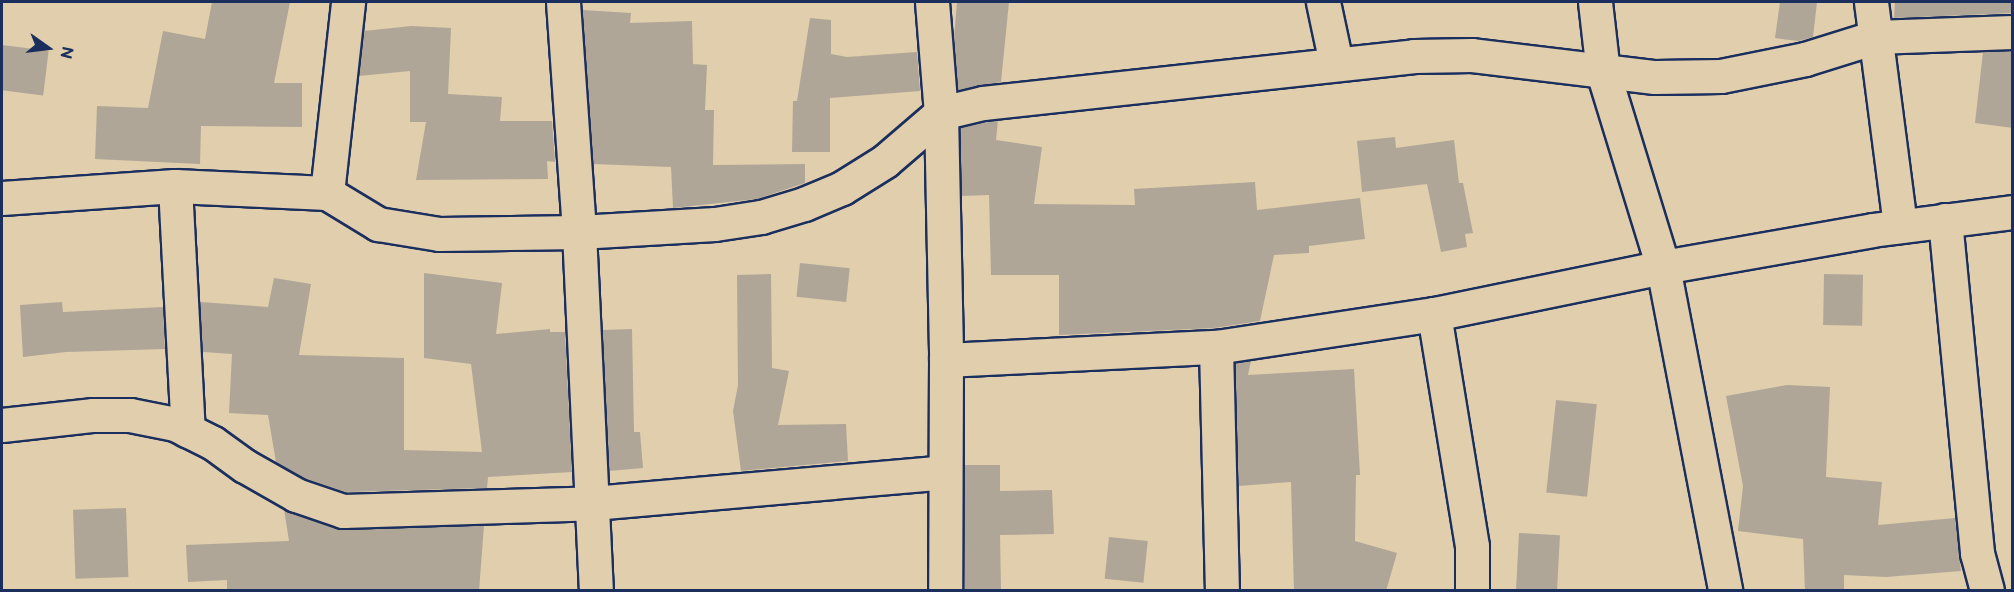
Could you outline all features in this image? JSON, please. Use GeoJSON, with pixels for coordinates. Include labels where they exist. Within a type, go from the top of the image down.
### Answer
{"type":"FeatureCollection","features":[{"type":"Feature","properties":{"kind":"street"},"geometry":{"type":"LineString","coordinates":[[327,193],[348,2]]}},
{"type":"Feature","properties":{"kind":"street"},"geometry":{"type":"LineString","coordinates":[[563,2],[579,232],[596,591]]}},
{"type":"Feature","properties":{"kind":"street"},"geometry":{"type":"LineString","coordinates":[[932,2],[941,113],[946,360],[945,591]]}},
{"type":"Feature","properties":{"kind":"street"},"geometry":{"type":"LineString","coordinates":[[1323,2],[1336,63]]}},
{"type":"Feature","properties":{"kind":"street"},"geometry":{"type":"LineString","coordinates":[[1595,2],[1603,72],[1663,267],[1725,591]]}},
{"type":"Feature","properties":{"kind":"street"},"geometry":{"type":"LineString","coordinates":[[1871,2],[1900,226]]}},
{"type":"Feature","properties":{"kind":"street"},"geometry":{"type":"LineString","coordinates":[[2,198],[176,186],[327,193],[378,224],[439,234],[579,232],[715,224],[761,217],[842,189],[885,161],[941,113],[983,103],[1414,56],[1472,55],[1655,77],[1721,76],[1805,59],[1875,37],[2013,33]]}},
{"type":"Feature","properties":{"kind":"street"},"geometry":{"type":"LineString","coordinates":[[176,186],[188,431]]}},
{"type":"Feature","properties":{"kind":"street"},"geometry":{"type":"LineString","coordinates":[[946,360],[1216,347],[1434,314],[1663,267],[1900,226],[2013,212]]}},
{"type":"Feature","properties":{"kind":"street"},"geometry":{"type":"LineString","coordinates":[[1945,220],[1977,553],[1988,591]]}},
{"type":"Feature","properties":{"kind":"street"},"geometry":{"type":"LineString","coordinates":[[1434,314],[1472,546],[1473,591]]}},
{"type":"Feature","properties":{"kind":"street"},"geometry":{"type":"LineString","coordinates":[[1216,347],[1222,591]]}},
{"type":"Feature","properties":{"kind":"street"},"geometry":{"type":"LineString","coordinates":[[2,425],[93,415],[130,415],[175,424],[213,443],[245,466],[296,495],[343,511],[593,503],[945,472]]}},
{"type":"Feature","properties":{"kind":"building"},"geometry":{"type":"Polygon","coordinates":[[[212,2],[290,2],[274,83],[302,83],[302,127],[201,126],[200,164],[95,159],[97,106],[148,108],[163,31],[205,39],[212,2]]]}},
{"type":"Feature","properties":{"kind":"building"},"geometry":{"type":"Polygon","coordinates":[[[957,2],[1009,2],[1001,82],[958,90],[954,38],[957,2]]]}},
{"type":"Feature","properties":{"kind":"building"},"geometry":{"type":"Polygon","coordinates":[[[1780,2],[1817,2],[1813,37],[1798,41],[1775,38],[1780,2]]]}},
{"type":"Feature","properties":{"kind":"building"},"geometry":{"type":"Polygon","coordinates":[[[1895,2],[2013,2],[2013,13],[1894,18],[1895,2]]]}},
{"type":"Feature","properties":{"kind":"building"},"geometry":{"type":"Polygon","coordinates":[[[582,10],[631,13],[630,23],[692,21],[693,64],[707,65],[705,110],[714,110],[713,165],[805,164],[805,183],[757,199],[673,208],[671,167],[593,164],[582,10]]]}},
{"type":"Feature","properties":{"kind":"building"},"geometry":{"type":"Polygon","coordinates":[[[810,18],[831,20],[831,54],[847,57],[917,52],[920,91],[830,98],[830,152],[792,152],[793,101],[797,101],[810,18]]]}},
{"type":"Feature","properties":{"kind":"building"},"geometry":{"type":"Polygon","coordinates":[[[411,26],[451,28],[448,94],[502,97],[500,121],[552,121],[555,162],[547,161],[548,179],[416,180],[426,122],[410,122],[410,71],[359,76],[364,31],[411,26]]]}},
{"type":"Feature","properties":{"kind":"building"},"geometry":{"type":"Polygon","coordinates":[[[2,45],[49,51],[43,95],[2,90],[2,45]]]}},
{"type":"Feature","properties":{"kind":"building"},"geometry":{"type":"Polygon","coordinates":[[[2013,51],[2013,128],[1975,123],[1983,52],[2013,51]]]}},
{"type":"Feature","properties":{"kind":"building"},"geometry":{"type":"Polygon","coordinates":[[[998,120],[996,140],[1042,147],[1034,204],[1135,205],[1134,189],[1255,182],[1257,210],[1360,198],[1365,239],[1309,246],[1309,253],[1274,255],[1260,321],[1214,328],[1059,335],[1059,275],[991,275],[989,195],[961,196],[960,128],[998,120]]]}},
{"type":"Feature","properties":{"kind":"building"},"geometry":{"type":"Polygon","coordinates":[[[1395,137],[1396,148],[1454,140],[1459,183],[1463,183],[1473,233],[1465,234],[1467,247],[1441,252],[1427,184],[1362,192],[1357,141],[1395,137]]]}},
{"type":"Feature","properties":{"kind":"building"},"geometry":{"type":"Polygon","coordinates":[[[800,263],[850,268],[846,302],[796,297],[800,263]]]}},
{"type":"Feature","properties":{"kind":"building"},"geometry":{"type":"Polygon","coordinates":[[[424,273],[502,283],[496,334],[550,329],[550,332],[565,332],[572,472],[488,477],[487,488],[346,492],[304,478],[276,462],[268,415],[229,413],[232,354],[203,352],[200,302],[268,307],[274,278],[311,284],[299,355],[404,358],[404,450],[482,452],[471,364],[424,358],[424,273]]]}},
{"type":"Feature","properties":{"kind":"building"},"geometry":{"type":"Polygon","coordinates":[[[771,274],[772,368],[789,371],[778,425],[846,424],[848,461],[741,471],[733,411],[738,385],[737,275],[771,274]]]}},
{"type":"Feature","properties":{"kind":"building"},"geometry":{"type":"Polygon","coordinates":[[[1824,274],[1863,275],[1862,326],[1823,325],[1824,274]]]}},
{"type":"Feature","properties":{"kind":"building"},"geometry":{"type":"Polygon","coordinates":[[[62,302],[63,312],[163,307],[165,349],[66,352],[23,357],[20,305],[62,302]]]}},
{"type":"Feature","properties":{"kind":"building"},"geometry":{"type":"Polygon","coordinates":[[[632,329],[634,432],[640,432],[643,468],[609,471],[602,330],[632,329]]]}},
{"type":"Feature","properties":{"kind":"building"},"geometry":{"type":"Polygon","coordinates":[[[1251,361],[1248,375],[1354,369],[1360,475],[1356,475],[1355,541],[1397,553],[1386,591],[1294,591],[1291,482],[1238,486],[1235,363],[1251,361]]]}},
{"type":"Feature","properties":{"kind":"building"},"geometry":{"type":"Polygon","coordinates":[[[1787,385],[1830,387],[1826,477],[1882,482],[1878,525],[1955,518],[1961,571],[1886,577],[1844,575],[1844,591],[1805,591],[1803,539],[1738,531],[1743,486],[1726,396],[1787,385]]]}},
{"type":"Feature","properties":{"kind":"building"},"geometry":{"type":"Polygon","coordinates":[[[1556,400],[1597,404],[1587,497],[1546,492],[1556,400]]]}},
{"type":"Feature","properties":{"kind":"building"},"geometry":{"type":"Polygon","coordinates":[[[964,465],[1000,465],[1000,491],[1052,490],[1054,534],[1000,535],[1001,589],[964,589],[964,465]]]}},
{"type":"Feature","properties":{"kind":"building"},"geometry":{"type":"Polygon","coordinates":[[[126,508],[128,577],[75,579],[73,510],[126,508]]]}},
{"type":"Feature","properties":{"kind":"building"},"geometry":{"type":"Polygon","coordinates":[[[284,509],[343,530],[484,525],[479,591],[227,591],[227,580],[188,582],[186,545],[289,541],[284,509]]]}},
{"type":"Feature","properties":{"kind":"building"},"geometry":{"type":"Polygon","coordinates":[[[1519,533],[1560,535],[1557,590],[1516,590],[1519,533]]]}},
{"type":"Feature","properties":{"kind":"building"},"geometry":{"type":"Polygon","coordinates":[[[1109,537],[1148,541],[1143,583],[1105,579],[1109,537]]]}}]}
